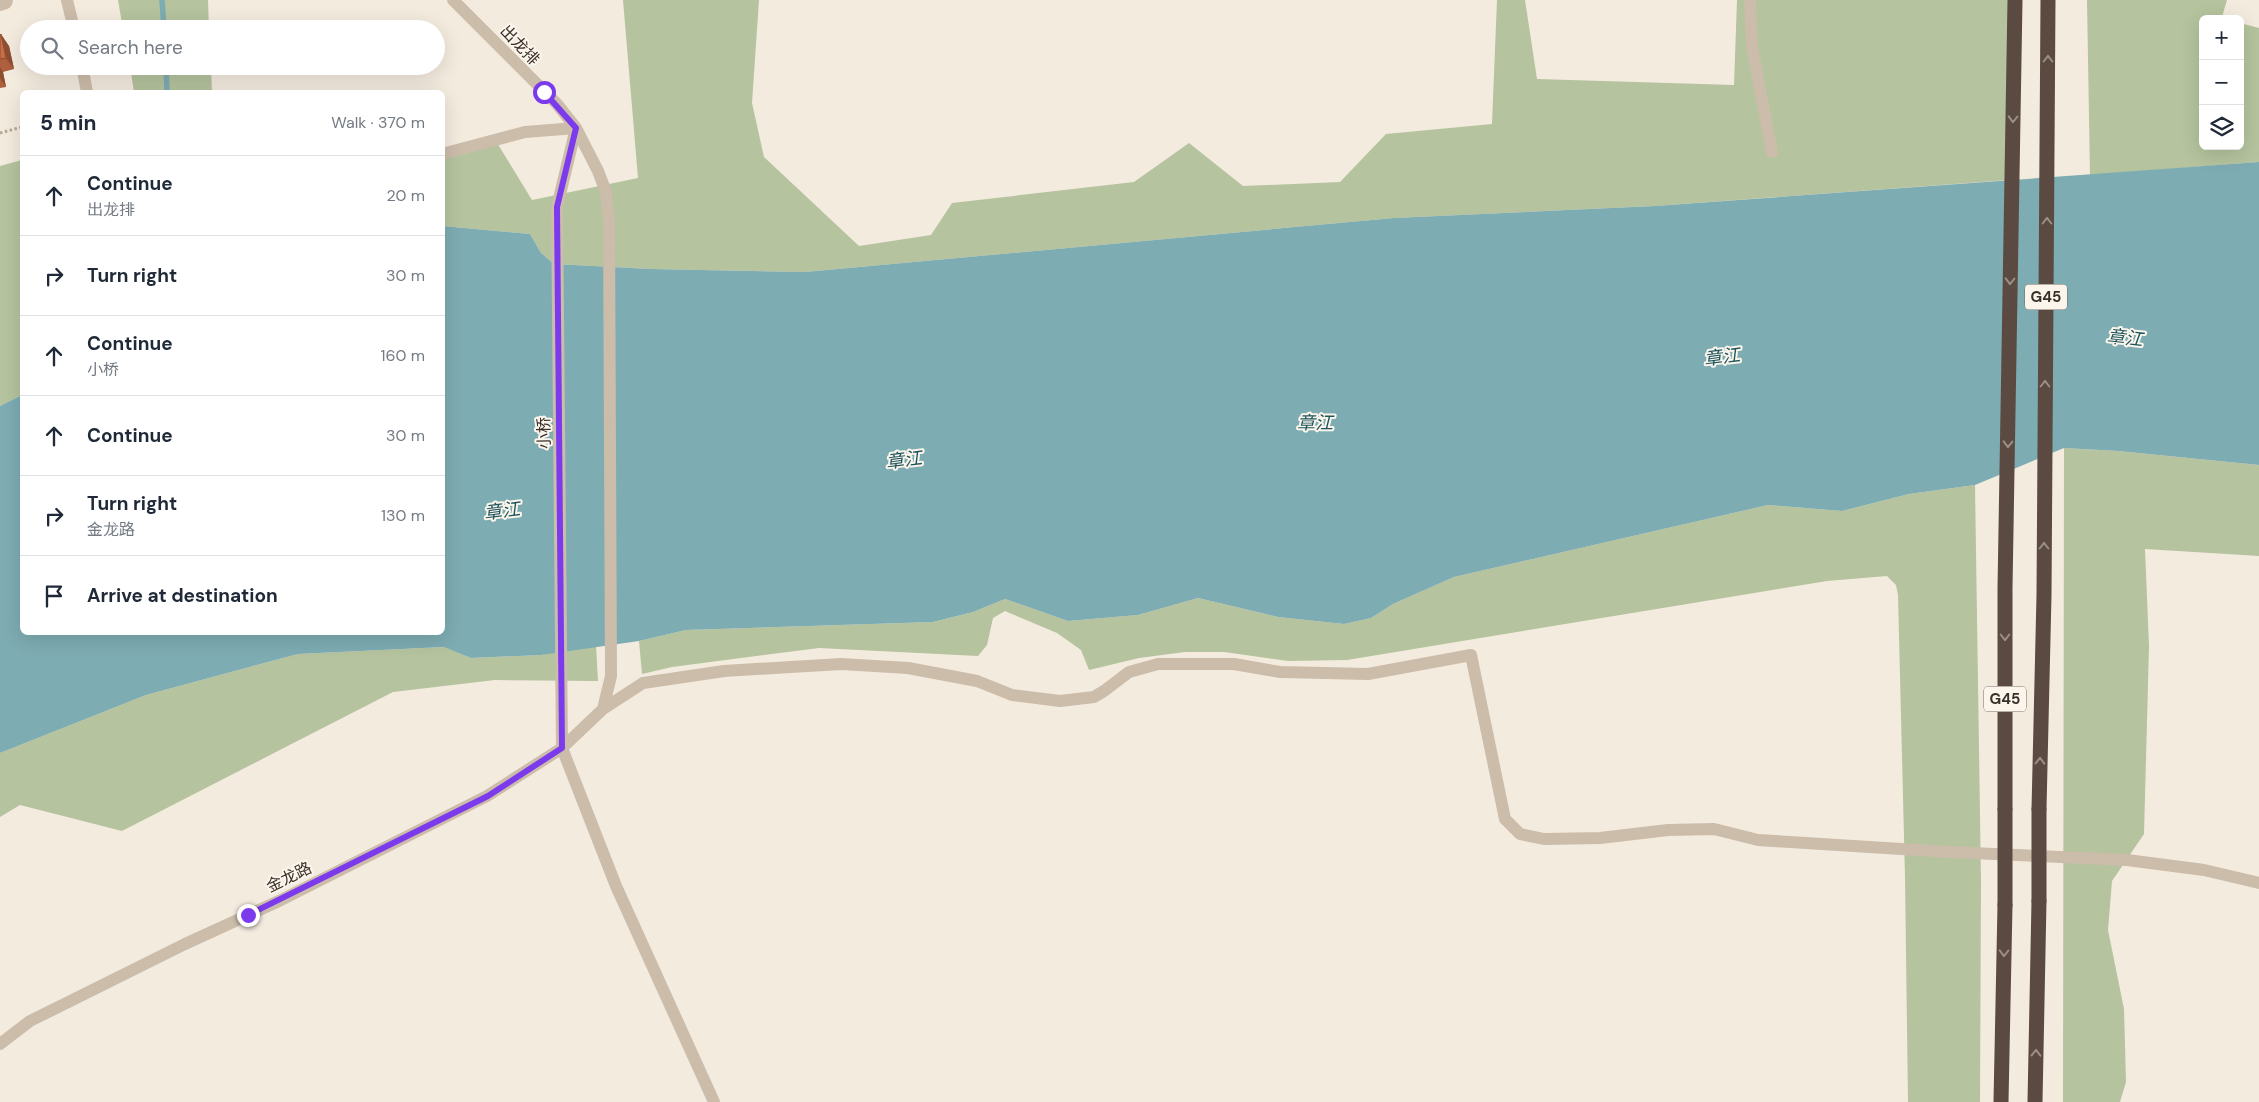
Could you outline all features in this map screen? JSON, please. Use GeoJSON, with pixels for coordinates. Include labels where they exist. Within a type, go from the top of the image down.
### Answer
{"type":"FeatureCollection","features":[{"type":"Feature","properties":{"kind":"highway","name":"G45"},"geometry":{"type":"LineString","coordinates":[[2001,1102],[2005,905],[2005,588],[2015,0]]}},
{"type":"Feature","properties":{"kind":"highway","name":"G45"},"geometry":{"type":"LineString","coordinates":[[2035,1102],[2044,595],[2048,0]]}},
{"type":"Feature","properties":{"kind":"street"},"geometry":{"type":"LineString","coordinates":[[0,5],[6,3],[7,0]]}},
{"type":"Feature","properties":{"kind":"street"},"geometry":{"type":"LineString","coordinates":[[67,0],[72,20]]}},
{"type":"Feature","properties":{"kind":"street","name":"出龙排"},"geometry":{"type":"LineString","coordinates":[[453,0],[557,104],[576,128],[606,192],[609,221],[611,676],[603,709]]}},
{"type":"Feature","properties":{"kind":"street"},"geometry":{"type":"LineString","coordinates":[[1750,0],[1752,47],[1772,152]]}},
{"type":"Feature","properties":{"kind":"street"},"geometry":{"type":"LineString","coordinates":[[84,75],[87,90]]}},
{"type":"Feature","properties":{"kind":"street"},"geometry":{"type":"LineString","coordinates":[[445,153],[525,132],[576,128]]}},
{"type":"Feature","properties":{"kind":"street","name":"小桥"},"geometry":{"type":"LineString","coordinates":[[562,748],[557,207],[576,128]]}},
{"type":"Feature","properties":{"kind":"street","name":"金龙路"},"geometry":{"type":"LineString","coordinates":[[0,1044],[30,1021],[185,944],[279,901],[488,796],[562,748],[603,709],[644,683],[734,670],[841,664],[908,668],[977,682],[1012,695],[1060,702],[1094,696],[1104,691],[1129,672],[1158,664],[1234,664],[1280,672],[1368,674],[1470,655],[1505,819],[1520,834],[1544,839],[1600,838],[1668,830],[1714,829],[1758,840],[1939,852],[2126,860],[2204,870],[2259,883]]}},
{"type":"Feature","properties":{"kind":"street"},"geometry":{"type":"LineString","coordinates":[[562,748],[616,886],[714,1102]]}},
{"type":"Feature","properties":{"kind":"path"},"geometry":{"type":"LineString","coordinates":[[0,133],[20,128]]}},
{"type":"Feature","properties":{"kind":"green space"},"geometry":{"type":"Polygon","coordinates":[[[118,0],[208,0],[209,20],[121,20],[118,0]]]}},
{"type":"Feature","properties":{"kind":"green space"},"geometry":{"type":"Polygon","coordinates":[[[623,0],[759,0],[752,103],[764,157],[859,246],[931,235],[952,203],[1134,182],[1189,143],[1243,186],[1340,182],[1386,134],[1492,124],[1497,0],[1525,0],[1537,79],[1734,85],[1737,0],[2008,0],[2009,180],[1655,206],[1394,218],[805,272],[651,269],[554,264],[541,253],[530,234],[445,226],[445,155],[494,138],[532,200],[638,178],[623,0]]]}},
{"type":"Feature","properties":{"kind":"green space"},"geometry":{"type":"Polygon","coordinates":[[[2087,0],[2227,0],[2223,15],[2199,15],[2199,150],[2244,150],[2244,24],[2259,28],[2259,162],[2090,175],[2087,0]]]}},
{"type":"Feature","properties":{"kind":"green space"},"geometry":{"type":"Polygon","coordinates":[[[131,75],[211,75],[212,90],[134,90],[131,75]]]}},
{"type":"Feature","properties":{"kind":"green space"},"geometry":{"type":"Polygon","coordinates":[[[20,161],[20,396],[0,406],[0,166],[20,161]]]}},
{"type":"Feature","properties":{"kind":"green space"},"geometry":{"type":"Polygon","coordinates":[[[2064,448],[2118,451],[2259,465],[2259,556],[2145,549],[2149,646],[2144,834],[2112,881],[2108,930],[2124,1009],[2126,1082],[2120,1102],[2063,1102],[2064,448]]]}},
{"type":"Feature","properties":{"kind":"green space"},"geometry":{"type":"Polygon","coordinates":[[[1975,485],[1981,881],[1980,1102],[1908,1102],[1898,595],[1896,585],[1887,576],[1827,581],[1347,660],[1288,661],[1224,652],[1185,652],[1139,658],[1089,670],[1081,650],[1057,633],[1005,611],[993,618],[987,645],[978,656],[819,648],[672,667],[642,674],[639,641],[686,630],[933,622],[973,612],[1005,599],[1068,621],[1138,615],[1198,598],[1278,617],[1344,624],[1371,618],[1393,604],[1454,577],[1768,505],[1842,511],[1909,494],[1975,485]]]}},
{"type":"Feature","properties":{"kind":"green space"},"geometry":{"type":"Polygon","coordinates":[[[596,645],[598,681],[495,680],[393,692],[122,831],[20,805],[0,817],[0,753],[146,695],[298,654],[445,647],[471,658],[541,655],[596,645]]]}},
{"type":"Feature","properties":{"kind":"water","name":"章江"},"geometry":{"type":"Polygon","coordinates":[[[2259,162],[2259,465],[2118,451],[2064,448],[1975,485],[1909,494],[1842,511],[1768,505],[1454,577],[1393,604],[1371,618],[1344,624],[1278,617],[1198,598],[1138,615],[1068,621],[1005,599],[973,612],[933,622],[686,630],[639,641],[541,655],[471,658],[444,647],[298,654],[146,695],[0,753],[0,406],[20,396],[20,635],[445,635],[445,226],[530,234],[541,253],[554,264],[651,269],[805,272],[1394,218],[1655,206],[2259,162]]]}},
{"type":"Feature","properties":{"kind":"building"},"geometry":{"type":"Polygon","coordinates":[[[0,35],[6,58],[0,59],[0,35]]]}},
{"type":"Feature","properties":{"kind":"waterway"},"geometry":{"type":"LineString","coordinates":[[162,0],[163,20]]}},
{"type":"Feature","properties":{"kind":"waterway"},"geometry":{"type":"LineString","coordinates":[[166,75],[167,90]]}},
{"type":"Feature","properties":{"kind":"route"},"geometry":{"type":"LineString","coordinates":[[248,915],[488,796],[562,748],[557,207],[576,128],[557,104],[544,92]]}}]}
